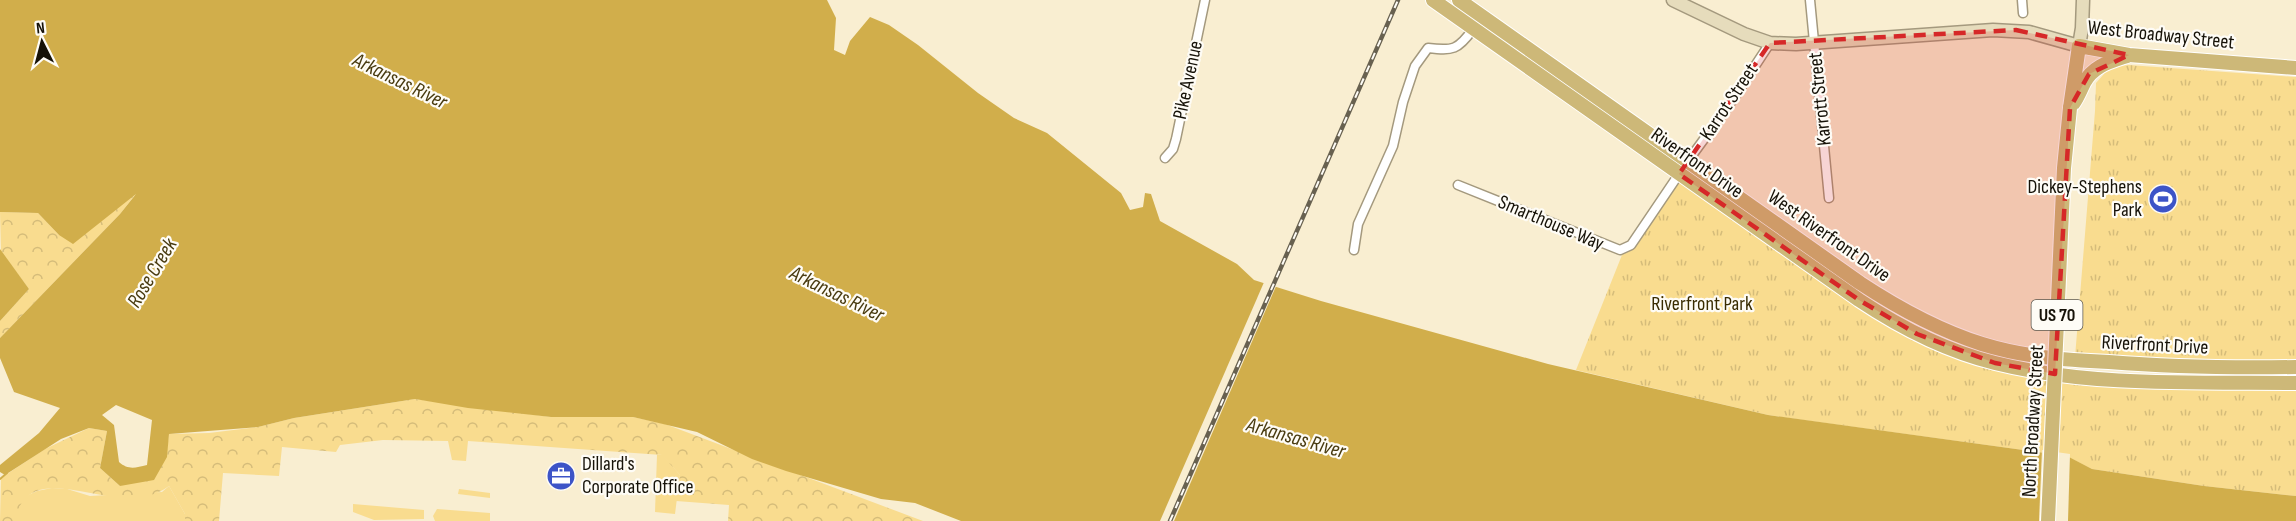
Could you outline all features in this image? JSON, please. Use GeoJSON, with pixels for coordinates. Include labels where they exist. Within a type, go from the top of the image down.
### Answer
{"type":"FeatureCollection","features":[{"type":"Feature","properties":{"kind":"main road","name":"Riverfront Drive"},"geometry":{"type":"LineString","coordinates":[[1433,0],[1874,310],[1946,347],[1995,363],[2063,375],[2178,382],[2296,383]]}},
{"type":"Feature","properties":{"kind":"main road","name":"West Riverfront Drive"},"geometry":{"type":"LineString","coordinates":[[1459,0],[1879,295],[1919,319],[1945,330]]}},
{"type":"Feature","properties":{"kind":"main road","name":"West Broadway Street"},"geometry":{"type":"LineString","coordinates":[[1673,0],[1744,34],[1770,43],[1999,30],[2029,32],[2079,46],[2129,55],[2296,68]]}},
{"type":"Feature","properties":{"kind":"main road","name":"North Broadway Street"},"geometry":{"type":"LineString","coordinates":[[2048,521],[2064,168],[2082,28],[2083,0]]}},
{"type":"Feature","properties":{"kind":"main road","name":"US 70"},"geometry":{"type":"LineString","coordinates":[[2070,108],[2079,96],[2089,74],[2099,66],[2129,55]]}},
{"type":"Feature","properties":{"kind":"main road"},"geometry":{"type":"LineString","coordinates":[[1679,174],[1688,161]]}},
{"type":"Feature","properties":{"kind":"main road","name":"Riverfront Drive"},"geometry":{"type":"LineString","coordinates":[[1945,330],[2004,350],[2064,360],[2162,366],[2296,368]]}},
{"type":"Feature","properties":{"kind":"street","name":"Pike Avenue"},"geometry":{"type":"LineString","coordinates":[[1165,158],[1173,149],[1176,139],[1205,0]]}},
{"type":"Feature","properties":{"kind":"street","name":"Karrott Street"},"geometry":{"type":"LineString","coordinates":[[1810,0],[1829,198]]}},
{"type":"Feature","properties":{"kind":"street"},"geometry":{"type":"LineString","coordinates":[[2022,0],[2023,12]]}},
{"type":"Feature","properties":{"kind":"street"},"geometry":{"type":"LineString","coordinates":[[1354,250],[1358,224],[1393,146],[1402,102],[1415,66],[1428,48],[1453,49],[1464,42],[1473,28]]}},
{"type":"Feature","properties":{"kind":"street","name":"Karrot Street"},"geometry":{"type":"LineString","coordinates":[[1688,161],[1734,98],[1770,43]]}},
{"type":"Feature","properties":{"kind":"street","name":"Smarthouse Way"},"geometry":{"type":"LineString","coordinates":[[1458,185],[1620,250],[1632,245],[1679,174]]}},
{"type":"Feature","properties":{"kind":"highlighted area"},"geometry":{"type":"Polygon","coordinates":[[[2016,30],[2129,55],[2089,74],[2070,108],[2055,374],[1995,363],[1917,334],[1859,300],[1679,174],[1770,43],[2016,30]]]}},
{"type":"Feature","properties":{"kind":"green space","name":"Dickey-Stephens Park"},"geometry":{"type":"Polygon","coordinates":[[[2129,65],[2296,77],[2296,362],[2075,357],[2096,83],[2111,66],[2129,65]]]}},
{"type":"Feature","properties":{"kind":"green space","name":"Riverfront Park"},"geometry":{"type":"Polygon","coordinates":[[[1679,174],[1859,300],[1946,347],[2036,372],[2296,385],[2296,496],[2204,486],[2092,469],[2066,456],[1768,415],[1576,370],[1624,250],[1679,174]]]}},
{"type":"Feature","properties":{"kind":"green space"},"geometry":{"type":"Polygon","coordinates":[[[138,191],[120,214],[0,338],[0,321],[29,289],[1,252],[0,212],[38,213],[59,235],[138,191]]]}},
{"type":"Feature","properties":{"kind":"green space"},"geometry":{"type":"Polygon","coordinates":[[[415,399],[551,417],[633,417],[665,424],[923,521],[728,521],[729,505],[676,501],[680,475],[662,455],[468,441],[466,461],[452,460],[448,441],[383,440],[340,445],[336,452],[282,447],[279,476],[223,473],[219,521],[185,521],[185,514],[169,486],[150,495],[130,498],[49,488],[33,493],[21,504],[14,521],[0,521],[1,478],[45,449],[89,428],[107,431],[100,468],[120,486],[166,457],[169,434],[209,433],[258,427],[294,418],[415,399]]]}},
{"type":"Feature","properties":{"kind":"green space"},"geometry":{"type":"Polygon","coordinates":[[[657,455],[663,455],[680,475],[675,514],[655,512],[657,455]]]}},
{"type":"Feature","properties":{"kind":"green space"},"geometry":{"type":"Polygon","coordinates":[[[169,486],[185,514],[185,521],[12,521],[20,499],[37,491],[52,488],[67,489],[90,496],[162,492],[169,486]]]}},
{"type":"Feature","properties":{"kind":"green space"},"geometry":{"type":"Polygon","coordinates":[[[459,489],[490,493],[490,498],[458,494],[459,489]]]}},
{"type":"Feature","properties":{"kind":"green space"},"geometry":{"type":"Polygon","coordinates":[[[353,504],[424,510],[424,519],[374,520],[353,512],[353,504]]]}},
{"type":"Feature","properties":{"kind":"green space"},"geometry":{"type":"Polygon","coordinates":[[[437,509],[490,513],[490,521],[435,521],[433,516],[437,509]]]}},
{"type":"Feature","properties":{"kind":"water","name":"Arkansas River"},"geometry":{"type":"Polygon","coordinates":[[[0,0],[827,0],[836,18],[834,50],[845,55],[850,41],[870,17],[889,25],[1014,118],[1047,133],[1121,193],[1130,210],[1143,207],[1145,193],[1151,194],[1160,221],[1237,264],[1254,280],[1548,364],[1768,415],[2067,456],[2092,469],[2204,486],[2296,496],[2296,521],[961,521],[915,503],[881,499],[786,471],[752,459],[697,432],[633,417],[551,417],[468,408],[415,399],[294,418],[258,427],[169,434],[167,457],[154,480],[120,486],[100,468],[107,431],[89,428],[61,439],[5,475],[0,472],[0,465],[39,433],[60,408],[14,392],[0,358],[0,338],[120,214],[136,194],[73,244],[59,235],[38,213],[0,212],[0,0]],[[116,405],[102,415],[114,425],[119,462],[122,465],[132,468],[147,465],[152,420],[116,405]]]}},
{"type":"Feature","properties":{"kind":"water"},"geometry":{"type":"Polygon","coordinates":[[[0,249],[29,289],[0,321],[0,249]]]}},
{"type":"Feature","properties":{"kind":"pier"},"geometry":{"type":"Polygon","coordinates":[[[1265,280],[1277,284],[1174,521],[1160,521],[1265,280]]]}},
{"type":"Feature","properties":{"kind":"pier"},"geometry":{"type":"Polygon","coordinates":[[[2042,450],[2070,454],[2068,521],[2039,521],[2042,450]]]}},
{"type":"Feature","properties":{"kind":"waterway","name":"Rose Creek"},"geometry":{"type":"LineString","coordinates":[[0,479],[7,473]]}},
{"type":"Feature","properties":{"kind":"railway"},"geometry":{"type":"LineString","coordinates":[[1170,521],[1398,0]]}},
{"type":"Feature","properties":{"kind":"place","name":"Dickey-Stephens Park"},"geometry":{"type":"Point","coordinates":[2163,199]}},
{"type":"Feature","properties":{"kind":"place","name":"Dillard's Corporate Office"},"geometry":{"type":"Point","coordinates":[561,476]}}]}
